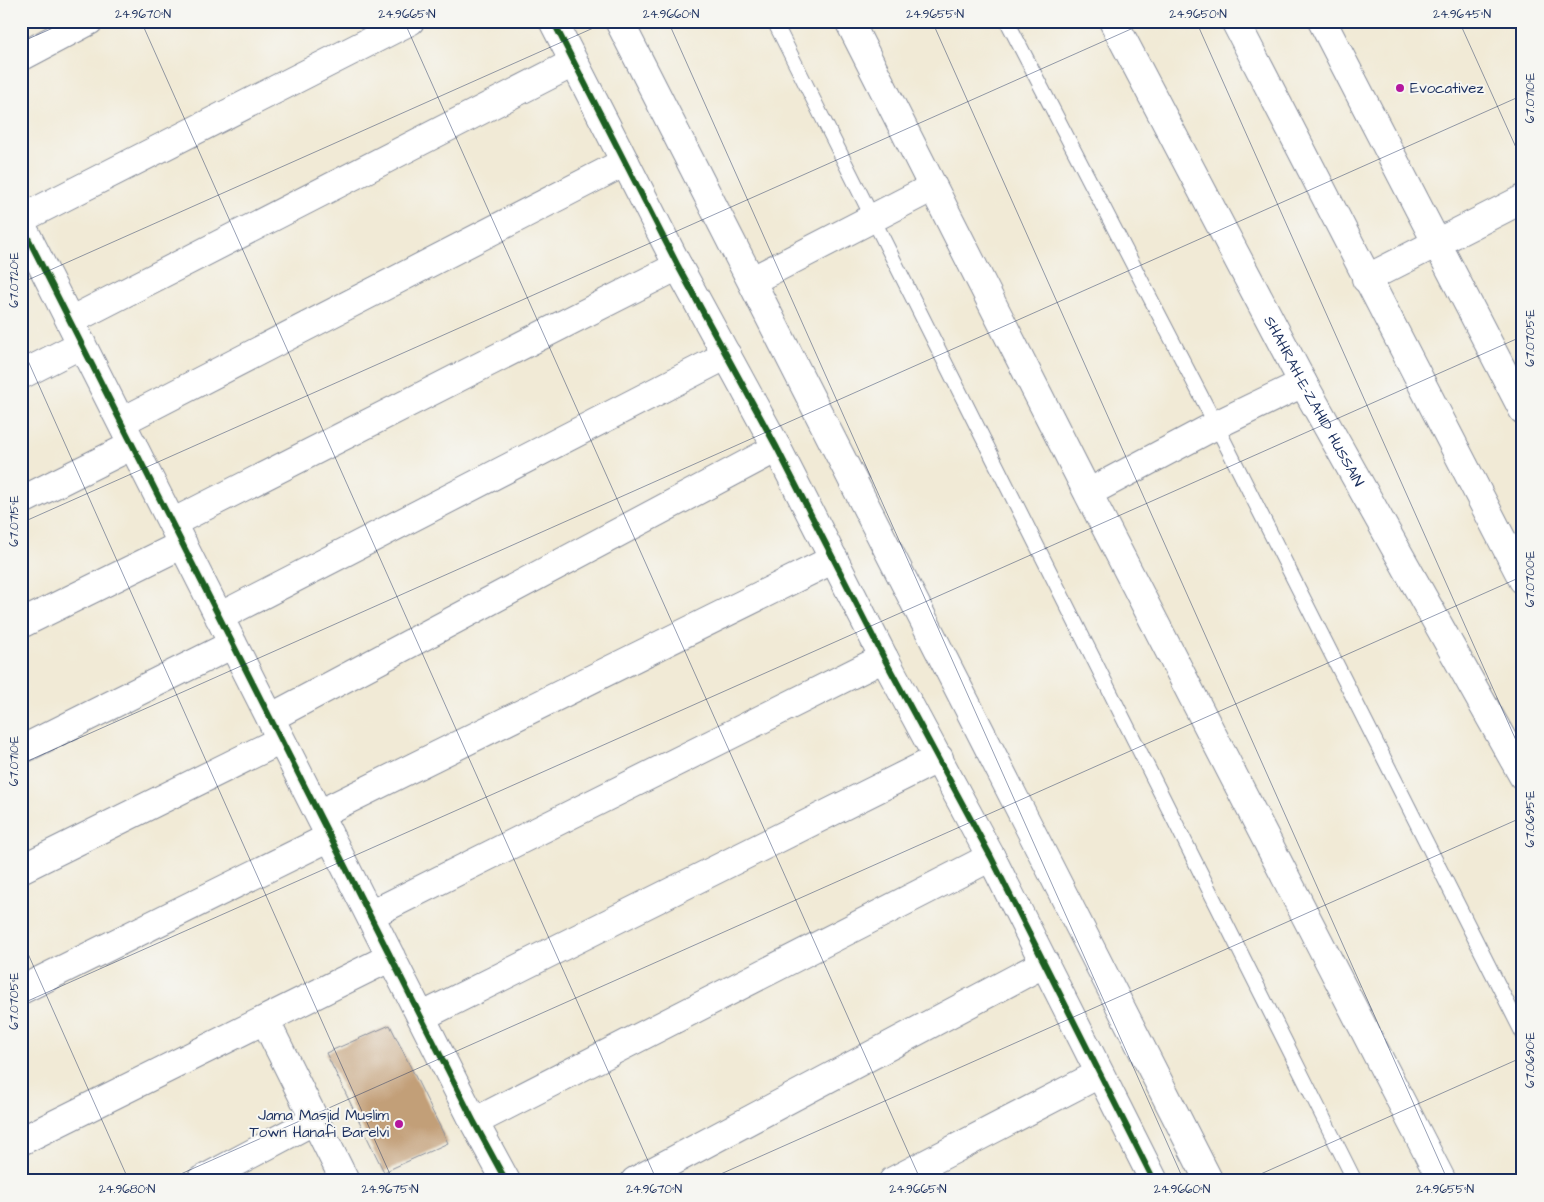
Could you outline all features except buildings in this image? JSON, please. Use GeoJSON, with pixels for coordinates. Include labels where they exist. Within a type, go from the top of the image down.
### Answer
{"type":"FeatureCollection","features":[{"type":"Feature","properties":{"kind":"street"},"geometry":{"type":"LineString","coordinates":[[21,219],[410,21]]}},
{"type":"Feature","properties":{"kind":"street"},"geometry":{"type":"LineString","coordinates":[[553,21],[678,266],[777,448],[884,658],[991,857],[1154,1181]]}},
{"type":"Feature","properties":{"kind":"street"},"geometry":{"type":"LineString","coordinates":[[619,21],[753,280],[1209,1181]]}},
{"type":"Feature","properties":{"kind":"street"},"geometry":{"type":"LineString","coordinates":[[849,21],[1088,493],[1442,1181]]}},
{"type":"Feature","properties":{"kind":"street","name":"SHAHRAH-E-ZAHID HUSSAIN"},"geometry":{"type":"LineString","coordinates":[[1113,21],[1303,383],[1523,776]]}},
{"type":"Feature","properties":{"kind":"street"},"geometry":{"type":"LineString","coordinates":[[1235,21],[1366,279],[1523,580]]}},
{"type":"Feature","properties":{"kind":"street"},"geometry":{"type":"LineString","coordinates":[[1322,21],[1523,410]]}},
{"type":"Feature","properties":{"kind":"street"},"geometry":{"type":"LineString","coordinates":[[21,57],[72,25]]}},
{"type":"Feature","properties":{"kind":"street"},"geometry":{"type":"LineString","coordinates":[[21,375],[76,333],[573,63]]}},
{"type":"Feature","properties":{"kind":"street"},"geometry":{"type":"LineString","coordinates":[[21,500],[127,434],[625,162]]}},
{"type":"Feature","properties":{"kind":"street"},"geometry":{"type":"LineString","coordinates":[[753,280],[933,188]]}},
{"type":"Feature","properties":{"kind":"street"},"geometry":{"type":"LineString","coordinates":[[1366,279],[1438,244],[1523,199]]}},
{"type":"Feature","properties":{"kind":"street"},"geometry":{"type":"LineString","coordinates":[[21,224],[474,1122],[506,1181]]}},
{"type":"Feature","properties":{"kind":"street"},"geometry":{"type":"LineString","coordinates":[[21,624],[177,534],[678,266]]}},
{"type":"Feature","properties":{"kind":"street"},"geometry":{"type":"LineString","coordinates":[[219,616],[727,355]]}},
{"type":"Feature","properties":{"kind":"street"},"geometry":{"type":"LineString","coordinates":[[1088,493],[1216,425],[1303,383]]}},
{"type":"Feature","properties":{"kind":"street"},"geometry":{"type":"LineString","coordinates":[[21,869],[276,729],[777,448]]}},
{"type":"Feature","properties":{"kind":"street"},"geometry":{"type":"LineString","coordinates":[[21,990],[324,826],[834,559]]}},
{"type":"Feature","properties":{"kind":"street"},"geometry":{"type":"LineString","coordinates":[[21,750],[233,644]]}},
{"type":"Feature","properties":{"kind":"street"},"geometry":{"type":"LineString","coordinates":[[370,915],[884,658]]}},
{"type":"Feature","properties":{"kind":"street"},"geometry":{"type":"LineString","coordinates":[[421,1017],[939,758]]}},
{"type":"Feature","properties":{"kind":"street"},"geometry":{"type":"LineString","coordinates":[[474,1122],[991,857]]}},
{"type":"Feature","properties":{"kind":"street"},"geometry":{"type":"LineString","coordinates":[[21,1141],[391,957]]}},
{"type":"Feature","properties":{"kind":"street"},"geometry":{"type":"LineString","coordinates":[[635,1181],[1045,963]]}},
{"type":"Feature","properties":{"kind":"street"},"geometry":{"type":"LineString","coordinates":[[264,1020],[345,1181]]}},
{"type":"Feature","properties":{"kind":"street"},"geometry":{"type":"LineString","coordinates":[[893,1181],[1099,1074]]}},
{"type":"Feature","properties":{"kind":"street"},"geometry":{"type":"LineString","coordinates":[[200,1181],[315,1120]]}},
{"type":"Feature","properties":{"kind":"lane"},"geometry":{"type":"LineString","coordinates":[[774,21],[1355,1181]]}},
{"type":"Feature","properties":{"kind":"lane"},"geometry":{"type":"LineString","coordinates":[[1007,21],[1216,425],[1523,1034]]}},
{"type":"Feature","properties":{"kind":"cycle path"},"geometry":{"type":"LineString","coordinates":[[553,21],[678,266],[777,448],[884,658],[991,857],[1154,1181]]}},
{"type":"Feature","properties":{"kind":"cycle path"},"geometry":{"type":"LineString","coordinates":[[21,224],[474,1122],[506,1181]]}},
{"type":"Feature","properties":{"kind":"place","name":"Evocativez"},"geometry":{"type":"Point","coordinates":[1400,88]}},
{"type":"Feature","properties":{"kind":"place","name":"Jama Masjid Muslim Town Hanafi Barelvi"},"geometry":{"type":"Point","coordinates":[399,1124]}}]}
